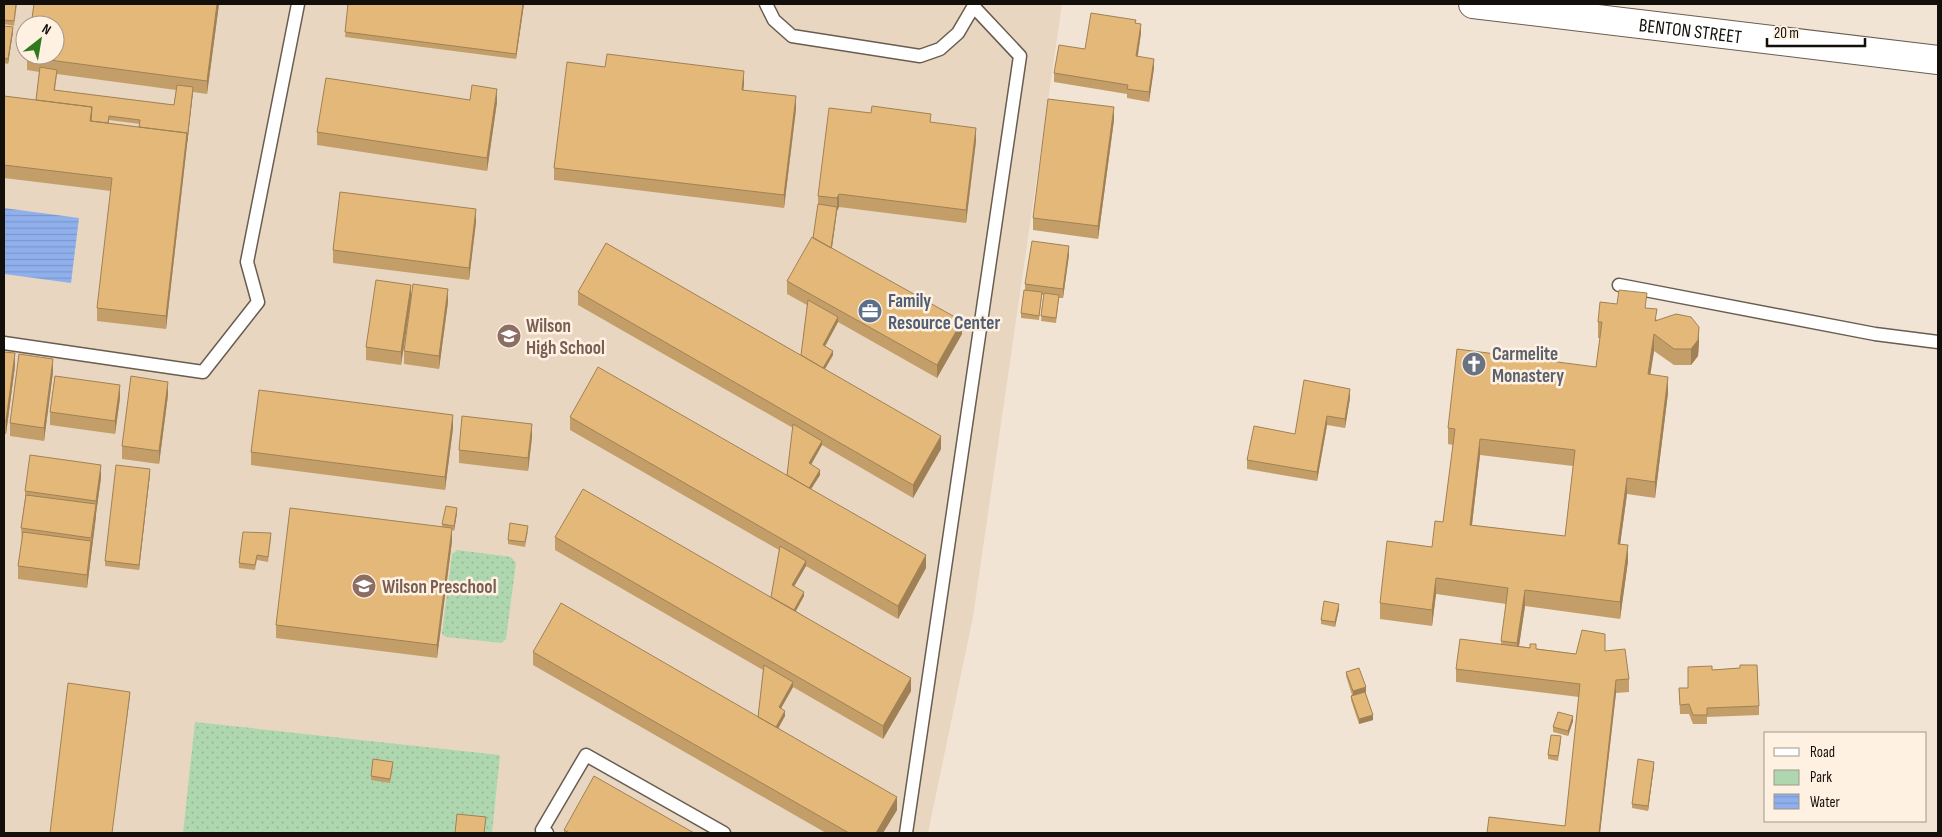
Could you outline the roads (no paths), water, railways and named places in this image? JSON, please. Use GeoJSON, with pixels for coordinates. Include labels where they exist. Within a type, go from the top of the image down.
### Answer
{"type":"FeatureCollection","features":[{"type":"Feature","properties":{"kind":"main road","name":"BENTON STREET"},"geometry":{"type":"LineString","coordinates":[[1473,4],[1938,60]]}},
{"type":"Feature","properties":{"kind":"lane"},"geometry":{"type":"LineString","coordinates":[[4,343],[203,372],[258,302],[247,262],[298,4]]}},
{"type":"Feature","properties":{"kind":"lane"},"geometry":{"type":"LineString","coordinates":[[766,4],[774,20],[792,36],[920,56],[940,49],[958,33],[974,5],[1020,56],[906,833]]}},
{"type":"Feature","properties":{"kind":"lane"},"geometry":{"type":"LineString","coordinates":[[1619,285],[1875,334],[1938,342]]}},
{"type":"Feature","properties":{"kind":"lane"},"geometry":{"type":"LineString","coordinates":[[547,833],[542,830],[586,755],[724,833]]}},
{"type":"Feature","properties":{"kind":"water"},"geometry":{"type":"Polygon","coordinates":[[[4,208],[79,218],[71,283],[4,274],[4,208]]]}},
{"type":"Feature","properties":{"kind":"place","name":"Family Resource Center"},"geometry":{"type":"Point","coordinates":[870,311]}},
{"type":"Feature","properties":{"kind":"place","name":"Wilson High School"},"geometry":{"type":"Point","coordinates":[509,336]}},
{"type":"Feature","properties":{"kind":"place","name":"Carmelite Monastery"},"geometry":{"type":"Point","coordinates":[1474,364]}},
{"type":"Feature","properties":{"kind":"place","name":"Wilson Preschool"},"geometry":{"type":"Point","coordinates":[364,586]}}]}
